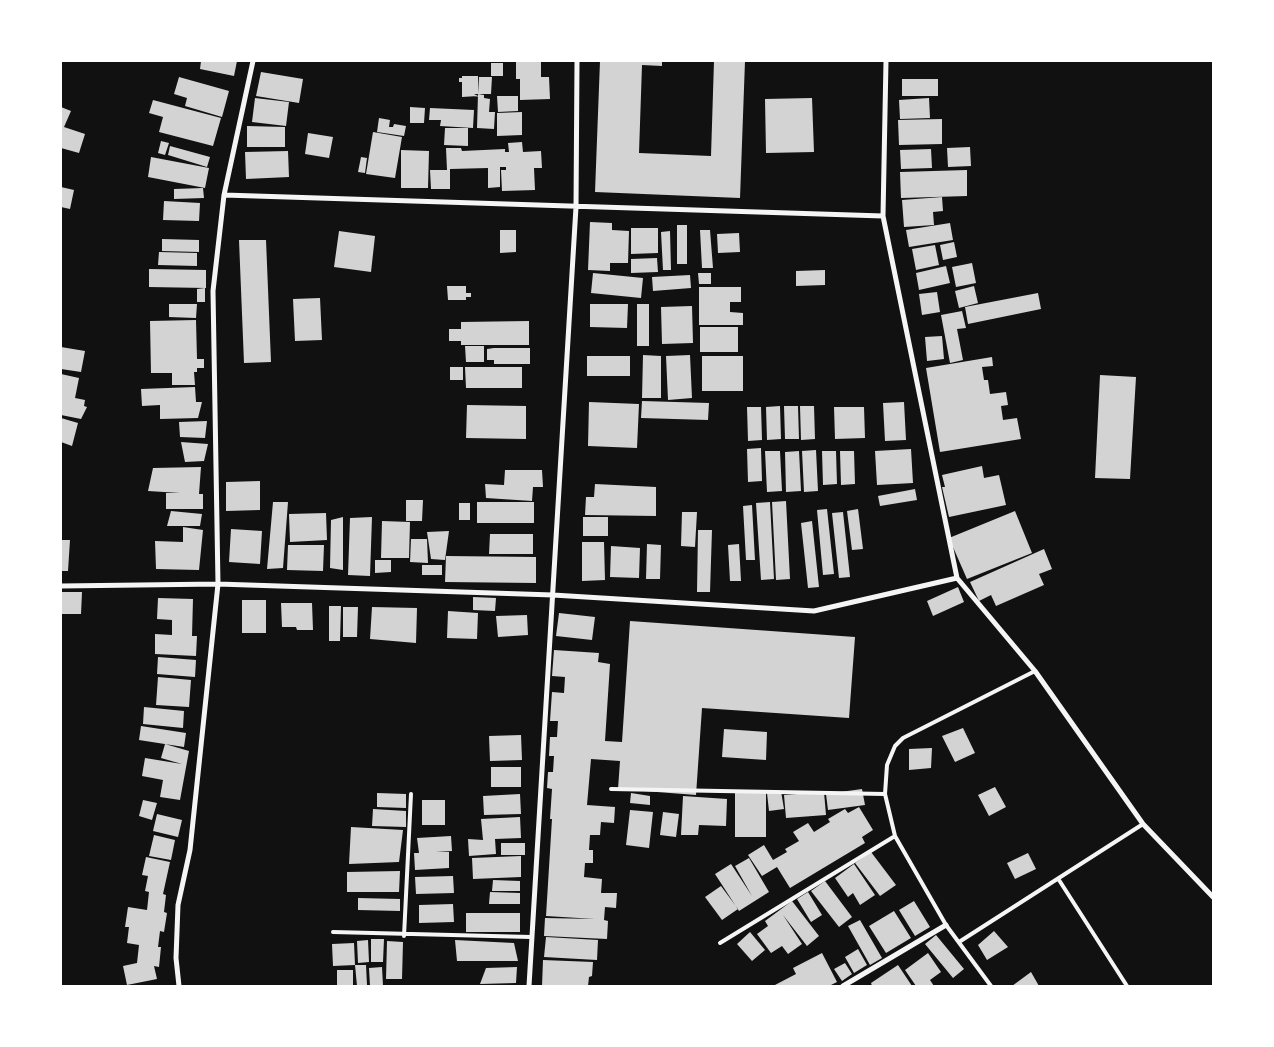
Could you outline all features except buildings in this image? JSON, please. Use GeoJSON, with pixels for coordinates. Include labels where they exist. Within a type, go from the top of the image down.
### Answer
{"type":"FeatureCollection","features":[{"type":"Feature","properties":{"kind":"street"},"geometry":{"type":"LineString","coordinates":[[179,986],[176,958],[178,906],[190,850],[218,584],[214,291],[224,195],[253,61]]}},
{"type":"Feature","properties":{"kind":"street"},"geometry":{"type":"LineString","coordinates":[[529,986],[576,207],[577,61]]}},
{"type":"Feature","properties":{"kind":"street"},"geometry":{"type":"LineString","coordinates":[[886,61],[884,216],[957,578],[1035,672],[1143,824],[1213,897]]}},
{"type":"Feature","properties":{"kind":"street"},"geometry":{"type":"LineString","coordinates":[[224,195],[884,216]]}},
{"type":"Feature","properties":{"kind":"street"},"geometry":{"type":"LineString","coordinates":[[61,586],[218,584],[553,596],[814,611],[957,578]]}},
{"type":"Feature","properties":{"kind":"street"},"geometry":{"type":"LineString","coordinates":[[843,986],[946,925]]}},
{"type":"Feature","properties":{"kind":"lane"},"geometry":{"type":"LineString","coordinates":[[991,986],[946,925],[895,836],[885,794],[887,765],[895,746],[903,738],[1035,672]]}},
{"type":"Feature","properties":{"kind":"lane"},"geometry":{"type":"LineString","coordinates":[[611,789],[885,794]]}},
{"type":"Feature","properties":{"kind":"lane"},"geometry":{"type":"LineString","coordinates":[[404,936],[411,794]]}},
{"type":"Feature","properties":{"kind":"lane"},"geometry":{"type":"LineString","coordinates":[[959,942],[1059,880],[1143,824]]}},
{"type":"Feature","properties":{"kind":"lane"},"geometry":{"type":"LineString","coordinates":[[720,943],[895,836]]}},
{"type":"Feature","properties":{"kind":"lane"},"geometry":{"type":"LineString","coordinates":[[1059,880],[1127,986]]}},
{"type":"Feature","properties":{"kind":"lane"},"geometry":{"type":"LineString","coordinates":[[333,932],[404,936],[531,938]]}}]}
